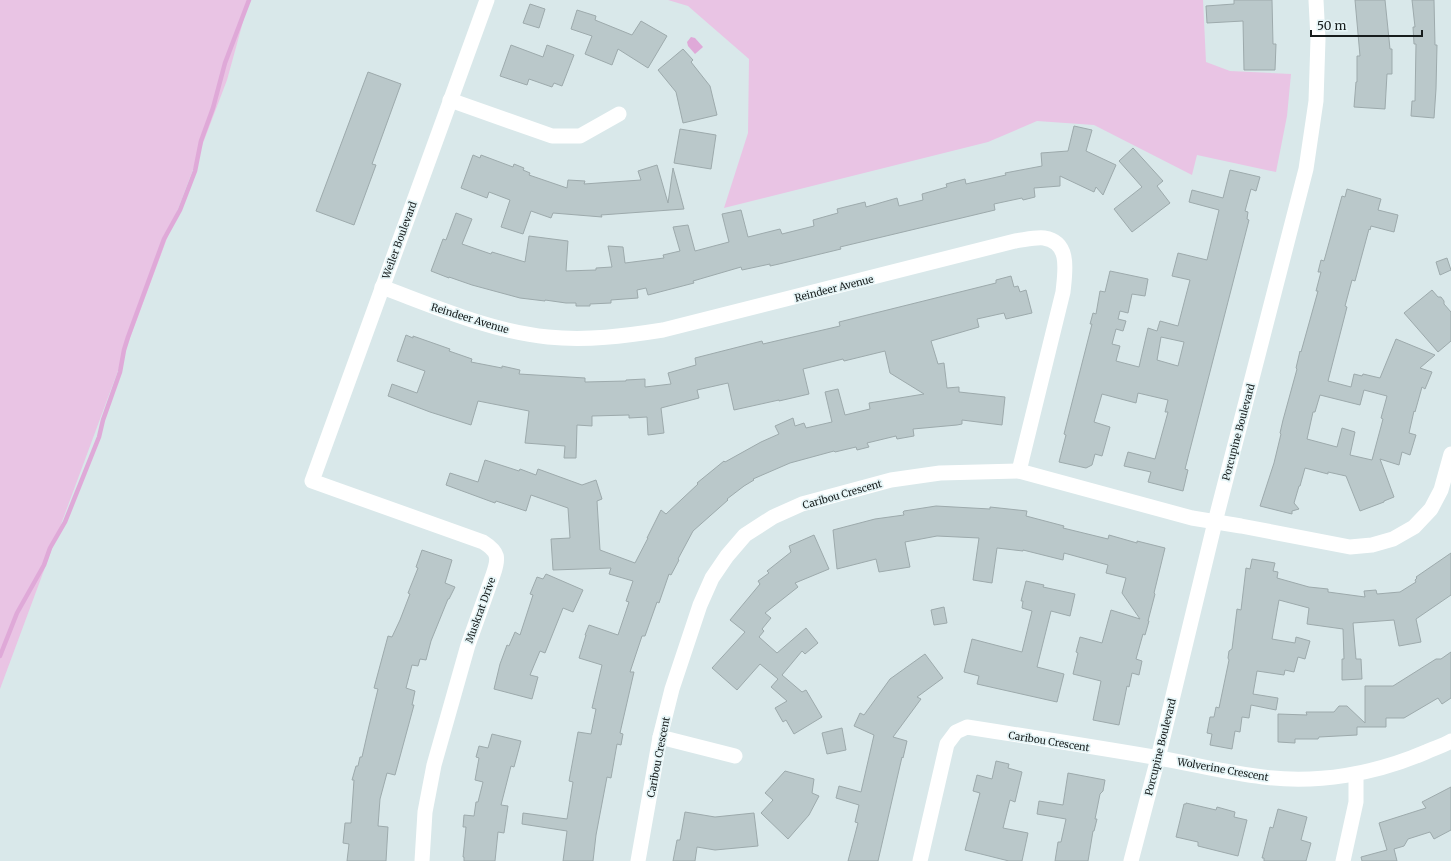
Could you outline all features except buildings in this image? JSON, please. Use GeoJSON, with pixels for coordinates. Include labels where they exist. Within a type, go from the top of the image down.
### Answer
{"type":"FeatureCollection","features":[{"type":"Feature","properties":{"kind":"street","name":"Weiler Boulevard"},"geometry":{"type":"LineString","coordinates":[[312,481],[487,0]]}},
{"type":"Feature","properties":{"kind":"street","name":"Porcupine Boulevard"},"geometry":{"type":"LineString","coordinates":[[1131,861],[1158,758],[1215,522],[1306,169],[1317,86],[1318,38],[1316,0]]}},
{"type":"Feature","properties":{"kind":"street"},"geometry":{"type":"LineString","coordinates":[[450,100],[552,136],[580,136],[619,114]]}},
{"type":"Feature","properties":{"kind":"street","name":"Reindeer Avenue"},"geometry":{"type":"LineString","coordinates":[[382,287],[470,319],[516,332],[548,337],[570,338],[621,336],[663,330],[1016,241],[1042,238],[1053,240],[1060,245],[1065,266],[1063,292],[1019,471]]}},
{"type":"Feature","properties":{"kind":"street"},"geometry":{"type":"LineString","coordinates":[[1215,522],[1350,547],[1372,545],[1393,539],[1414,527],[1431,509],[1442,490],[1451,454]]}},
{"type":"Feature","properties":{"kind":"street","name":"Caribou Crescent"},"geometry":{"type":"LineString","coordinates":[[638,861],[660,737],[672,689],[700,605],[712,578],[745,535],[773,517],[802,504],[891,480],[940,473],[1019,471],[1192,518],[1215,522]]}},
{"type":"Feature","properties":{"kind":"street","name":"Muskrat Drive"},"geometry":{"type":"LineString","coordinates":[[312,481],[482,542],[492,548],[497,556],[497,564],[468,645],[434,765],[425,812],[422,861]]}},
{"type":"Feature","properties":{"kind":"street","name":"Caribou Crescent"},"geometry":{"type":"LineString","coordinates":[[920,861],[947,744],[956,732],[967,727],[1158,758]]}},
{"type":"Feature","properties":{"kind":"street"},"geometry":{"type":"LineString","coordinates":[[660,737],[735,756]]}},
{"type":"Feature","properties":{"kind":"street","name":"Wolverine Crescent"},"geometry":{"type":"LineString","coordinates":[[1158,758],[1264,778],[1302,779],[1356,774],[1408,760],[1451,742]]}},
{"type":"Feature","properties":{"kind":"street"},"geometry":{"type":"LineString","coordinates":[[1343,861],[1356,802],[1356,774]]}},
{"type":"Feature","properties":{"kind":"shaded area"},"geometry":{"type":"Polygon","coordinates":[[[0,0],[249,0],[227,80],[0,689],[0,0]]]}},
{"type":"Feature","properties":{"kind":"shaded area"},"geometry":{"type":"Polygon","coordinates":[[[668,0],[1203,0],[1206,62],[1230,71],[1291,74],[1287,116],[1276,172],[1197,155],[1192,175],[1094,125],[1037,121],[988,142],[724,208],[748,133],[749,59],[688,6],[668,0]]]}},
{"type":"Feature","properties":{"kind":"shaded area"},"geometry":{"type":"Polygon","coordinates":[[[691,37],[695,38],[703,47],[695,54],[688,46],[687,42],[691,37]]]}},
{"type":"Feature","properties":{"kind":"waterway"},"geometry":{"type":"LineString","coordinates":[[0,656],[17,613],[44,565],[50,548],[65,522],[99,437],[103,420],[120,372],[128,337],[164,239],[180,210],[195,171],[201,141],[213,108],[225,63],[249,0]]}}]}
